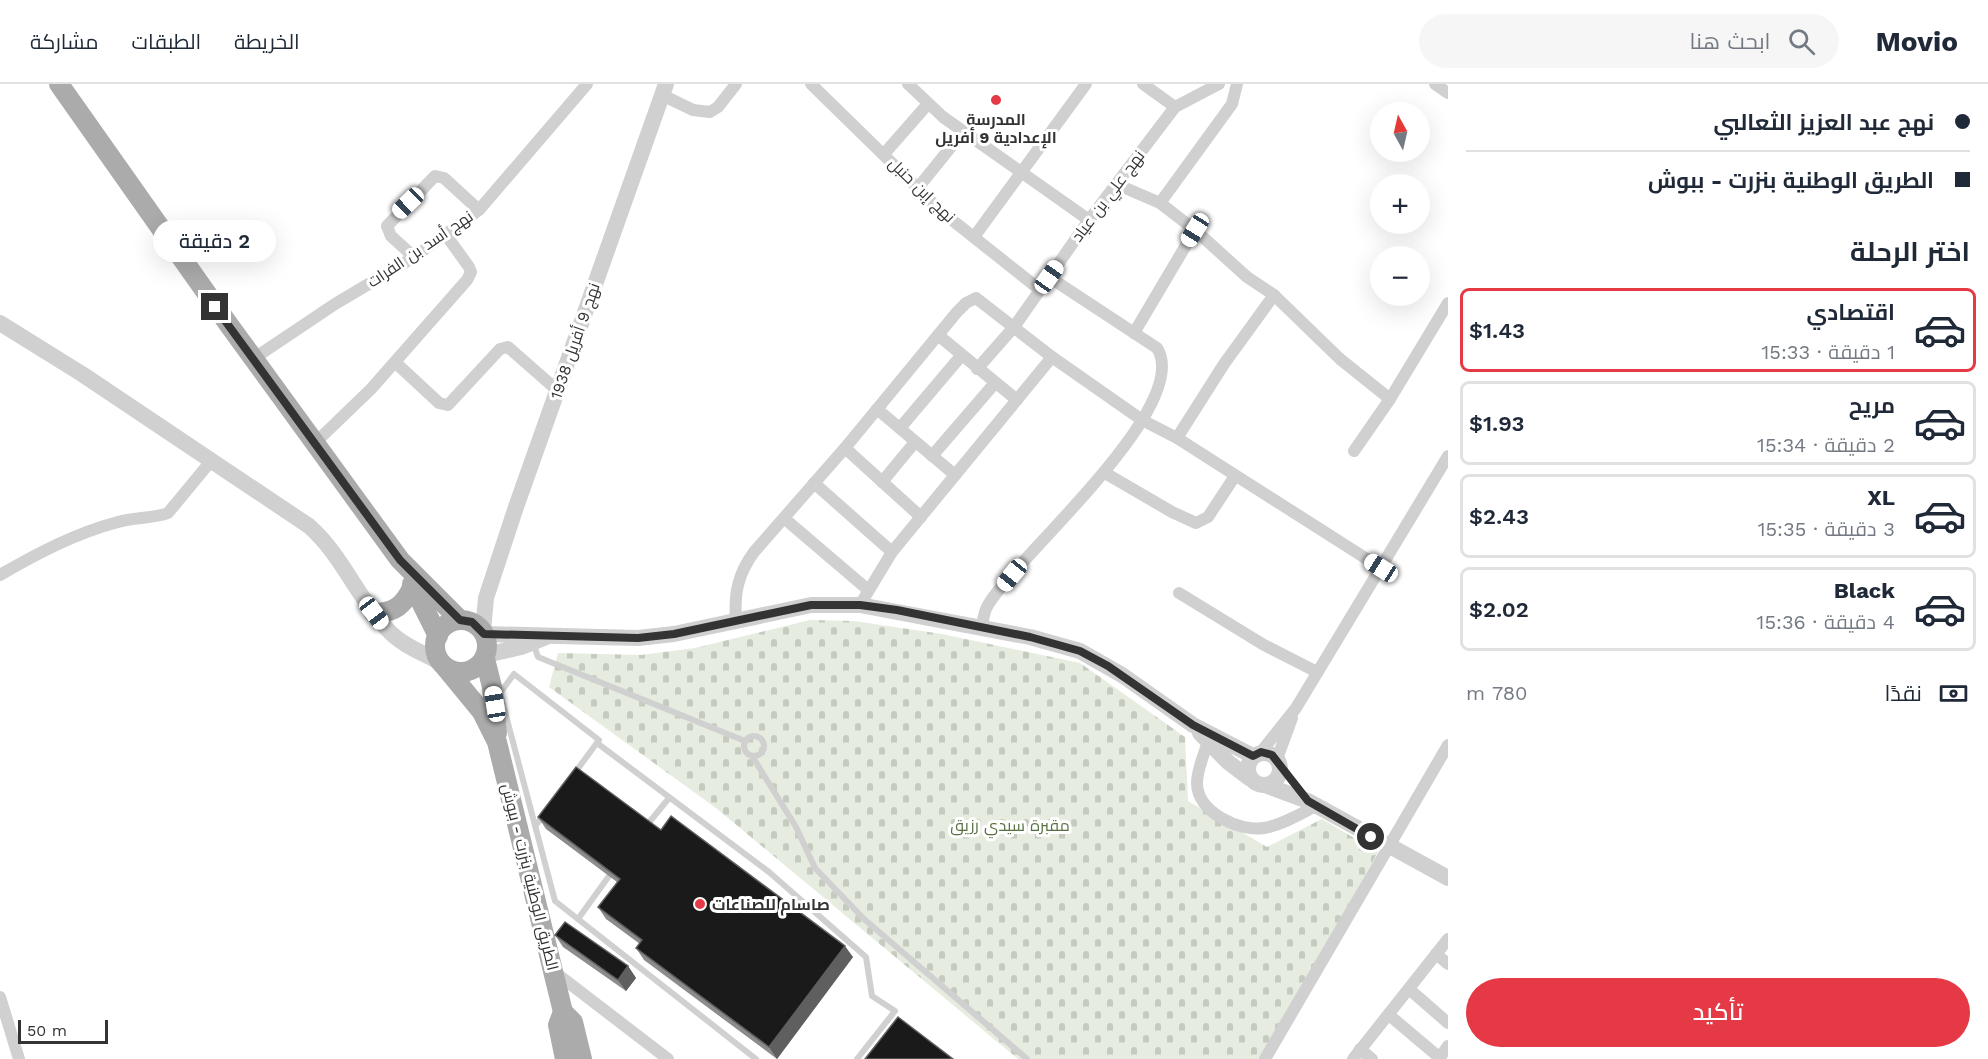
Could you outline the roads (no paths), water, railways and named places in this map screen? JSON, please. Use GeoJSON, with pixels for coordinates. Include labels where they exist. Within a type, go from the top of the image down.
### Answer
{"type":"FeatureCollection","features":[{"type":"Feature","properties":{"kind":"main road"},"geometry":{"type":"LineString","coordinates":[[59,84],[253,359],[400,560],[437,639]]}},
{"type":"Feature","properties":{"kind":"main road"},"geometry":{"type":"LineString","coordinates":[[400,560],[462,620],[484,633],[485,657],[476,668],[466,672],[455,672],[443,665],[436,655],[437,639],[444,626],[462,620]]}},
{"type":"Feature","properties":{"kind":"main road"},"geometry":{"type":"LineString","coordinates":[[374,613],[390,612],[400,607],[413,586]]}},
{"type":"Feature","properties":{"kind":"main road","name":"الطريق الوطنية بنزرت - ببوش"},"geometry":{"type":"LineString","coordinates":[[485,657],[495,704],[497,742],[552,970],[563,1012],[573,1022],[582,1059]]}},
{"type":"Feature","properties":{"kind":"main road","name":"الطريق الوطنية بنزرت - ببوش"},"geometry":{"type":"LineString","coordinates":[[443,665],[482,712],[497,742]]}},
{"type":"Feature","properties":{"kind":"main road","name":"الطريق الوطنية بنزرت - ببوش"},"geometry":{"type":"LineString","coordinates":[[563,1012],[558,1025],[565,1059]]}},
{"type":"Feature","properties":{"kind":"street","name":"نهج أسد بن الفرات"},"geometry":{"type":"LineString","coordinates":[[253,359],[297,328],[414,257],[479,210],[587,84]]}},
{"type":"Feature","properties":{"kind":"street"},"geometry":{"type":"LineString","coordinates":[[664,89],[693,110],[710,112],[718,107],[736,84]]}},
{"type":"Feature","properties":{"kind":"street"},"geometry":{"type":"LineString","coordinates":[[908,84],[927,105],[1089,220]]}},
{"type":"Feature","properties":{"kind":"street"},"geometry":{"type":"LineString","coordinates":[[974,237],[1086,84]]}},
{"type":"Feature","properties":{"kind":"street"},"geometry":{"type":"LineString","coordinates":[[1143,84],[1175,107]]}},
{"type":"Feature","properties":{"kind":"street","name":"نهج علي بن عياد"},"geometry":{"type":"LineString","coordinates":[[977,369],[1014,327],[1116,183],[1175,107],[1219,84]]}},
{"type":"Feature","properties":{"kind":"street"},"geometry":{"type":"LineString","coordinates":[[1160,203],[1232,104],[1237,84]]}},
{"type":"Feature","properties":{"kind":"street"},"geometry":{"type":"LineString","coordinates":[[1434,84],[1448,93]]}},
{"type":"Feature","properties":{"kind":"street","name":"نهج إبن حنبل"},"geometry":{"type":"LineString","coordinates":[[817,86],[917,189],[1039,289]]}},
{"type":"Feature","properties":{"kind":"street","name":"نهج 9 أفريل 1938"},"geometry":{"type":"LineString","coordinates":[[486,598],[664,89]]}},
{"type":"Feature","properties":{"kind":"street"},"geometry":{"type":"LineString","coordinates":[[884,154],[927,105]]}},
{"type":"Feature","properties":{"kind":"street"},"geometry":{"type":"LineString","coordinates":[[917,189],[963,132]]}},
{"type":"Feature","properties":{"kind":"street"},"geometry":{"type":"LineString","coordinates":[[414,257],[392,236],[387,226],[435,176],[450,183],[479,210]]}},
{"type":"Feature","properties":{"kind":"street"},"geometry":{"type":"LineString","coordinates":[[1116,183],[1160,203],[1195,230],[1247,277],[1274,295],[1340,358],[1390,399]]}},
{"type":"Feature","properties":{"kind":"street"},"geometry":{"type":"LineString","coordinates":[[1134,333],[1195,230]]}},
{"type":"Feature","properties":{"kind":"street"},"geometry":{"type":"LineString","coordinates":[[315,442],[396,363],[470,276],[466,260],[446,235]]}},
{"type":"Feature","properties":{"kind":"street"},"geometry":{"type":"LineString","coordinates":[[982,627],[987,606],[1050,531],[1105,473],[1142,420],[1160,381],[1163,363],[1157,348],[1049,277]]}},
{"type":"Feature","properties":{"kind":"street"},"geometry":{"type":"LineString","coordinates":[[1177,438],[1224,364],[1274,295]]}},
{"type":"Feature","properties":{"kind":"street"},"geometry":{"type":"LineString","coordinates":[[736,620],[735,603],[740,576],[754,552],[785,519],[961,308],[976,298],[1052,357],[1142,420],[1177,438],[1381,568]]}},
{"type":"Feature","properties":{"kind":"street"},"geometry":{"type":"LineString","coordinates":[[1354,452],[1390,399],[1448,303]]}},
{"type":"Feature","properties":{"kind":"street"},"geometry":{"type":"LineString","coordinates":[[0,323],[82,374],[288,511],[322,537],[344,565],[374,613],[401,642],[443,665]]}},
{"type":"Feature","properties":{"kind":"street"},"geometry":{"type":"LineString","coordinates":[[938,336],[1017,400]]}},
{"type":"Feature","properties":{"kind":"street"},"geometry":{"type":"LineString","coordinates":[[396,363],[439,403],[448,405],[500,349],[508,347],[557,390]]}},
{"type":"Feature","properties":{"kind":"street"},"geometry":{"type":"LineString","coordinates":[[900,428],[961,356]]}},
{"type":"Feature","properties":{"kind":"street"},"geometry":{"type":"LineString","coordinates":[[860,605],[867,589],[892,552],[1052,357]]}},
{"type":"Feature","properties":{"kind":"street"},"geometry":{"type":"LineString","coordinates":[[932,456],[995,383]]}},
{"type":"Feature","properties":{"kind":"street"},"geometry":{"type":"LineString","coordinates":[[877,409],[955,475]]}},
{"type":"Feature","properties":{"kind":"street"},"geometry":{"type":"LineString","coordinates":[[882,482],[915,442]]}},
{"type":"Feature","properties":{"kind":"street"},"geometry":{"type":"LineString","coordinates":[[845,448],[921,517]]}},
{"type":"Feature","properties":{"kind":"street"},"geometry":{"type":"LineString","coordinates":[[1250,778],[1248,766],[1296,708],[1448,456]]}},
{"type":"Feature","properties":{"kind":"street"},"geometry":{"type":"LineString","coordinates":[[0,575],[40,552],[92,530],[123,520],[168,513],[210,461]]}},
{"type":"Feature","properties":{"kind":"street"},"geometry":{"type":"LineString","coordinates":[[1105,473],[1179,516],[1196,523],[1208,517],[1235,476]]}},
{"type":"Feature","properties":{"kind":"street"},"geometry":{"type":"LineString","coordinates":[[814,483],[892,552]]}},
{"type":"Feature","properties":{"kind":"street"},"geometry":{"type":"LineString","coordinates":[[785,519],[867,589]]}},
{"type":"Feature","properties":{"kind":"street"},"geometry":{"type":"LineString","coordinates":[[1179,593],[1264,645],[1317,672]]}},
{"type":"Feature","properties":{"kind":"street"},"geometry":{"type":"LineString","coordinates":[[462,620],[486,598]]}},
{"type":"Feature","properties":{"kind":"street"},"geometry":{"type":"LineString","coordinates":[[486,598],[484,633],[522,633],[540,640]]}},
{"type":"Feature","properties":{"kind":"street"},"geometry":{"type":"LineString","coordinates":[[485,657],[540,640],[647,637],[674,634],[811,605],[860,605],[1030,637],[1095,658],[1193,725],[1257,754],[1272,755],[1312,804]]}},
{"type":"Feature","properties":{"kind":"street"},"geometry":{"type":"LineString","coordinates":[[401,642],[425,644],[437,639]]}},
{"type":"Feature","properties":{"kind":"street"},"geometry":{"type":"LineString","coordinates":[[1265,785],[1277,778],[1278,762],[1296,708]]}},
{"type":"Feature","properties":{"kind":"street"},"geometry":{"type":"LineString","coordinates":[[1193,725],[1208,742],[1256,784],[1265,785],[1312,804],[1448,878]]}},
{"type":"Feature","properties":{"kind":"street"},"geometry":{"type":"LineString","coordinates":[[1208,742],[1197,781],[1203,801],[1216,815],[1248,828],[1264,828],[1312,804]]}},
{"type":"Feature","properties":{"kind":"street"},"geometry":{"type":"LineString","coordinates":[[1265,1059],[1448,745]]}},
{"type":"Feature","properties":{"kind":"street"},"geometry":{"type":"LineString","coordinates":[[1372,1059],[1356,1054],[1448,939]]}},
{"type":"Feature","properties":{"kind":"street"},"geometry":{"type":"LineString","coordinates":[[1436,954],[1448,964]]}},
{"type":"Feature","properties":{"kind":"street"},"geometry":{"type":"LineString","coordinates":[[552,970],[668,1059]]}},
{"type":"Feature","properties":{"kind":"street"},"geometry":{"type":"LineString","coordinates":[[1409,989],[1448,1023]]}},
{"type":"Feature","properties":{"kind":"street"},"geometry":{"type":"LineString","coordinates":[[0,997],[19,1059]]}},
{"type":"Feature","properties":{"kind":"street"},"geometry":{"type":"LineString","coordinates":[[1389,1015],[1439,1059],[1448,1046]]}},
{"type":"Feature","properties":{"kind":"lane"},"geometry":{"type":"LineString","coordinates":[[540,640],[538,657],[745,741]]}},
{"type":"Feature","properties":{"kind":"lane"},"geometry":{"type":"LineString","coordinates":[[570,780],[599,740],[514,675],[500,693],[555,901],[756,1059]]}},
{"type":"Feature","properties":{"kind":"lane"},"geometry":{"type":"LineString","coordinates":[[745,741],[753,736],[763,740],[763,751],[752,756]]}},
{"type":"Feature","properties":{"kind":"lane"},"geometry":{"type":"LineString","coordinates":[[745,741],[746,751],[752,756],[796,827],[815,868],[864,919],[1027,1059]]}},
{"type":"Feature","properties":{"kind":"lane"},"geometry":{"type":"LineString","coordinates":[[597,743],[769,872],[866,957],[872,996],[895,1011],[857,1059]]}},
{"type":"Feature","properties":{"kind":"lane"},"geometry":{"type":"LineString","coordinates":[[647,825],[669,798]]}},
{"type":"Feature","properties":{"kind":"lane"},"geometry":{"type":"LineString","coordinates":[[535,826],[549,808]]}},
{"type":"Feature","properties":{"kind":"lane"},"geometry":{"type":"LineString","coordinates":[[578,919],[609,876]]}},
{"type":"Feature","properties":{"kind":"place","name":"المدرسة الإعدادية 9 أفريل"},"geometry":{"type":"Point","coordinates":[996,100]}},
{"type":"Feature","properties":{"kind":"place","name":"صاسام للصناعات"},"geometry":{"type":"Point","coordinates":[700,904]}},
{"type":"Feature","properties":{"kind":"park label","name":"مقبرة سيدي رزيق"},"geometry":{"type":"Point","coordinates":[1010,825]}}]}
